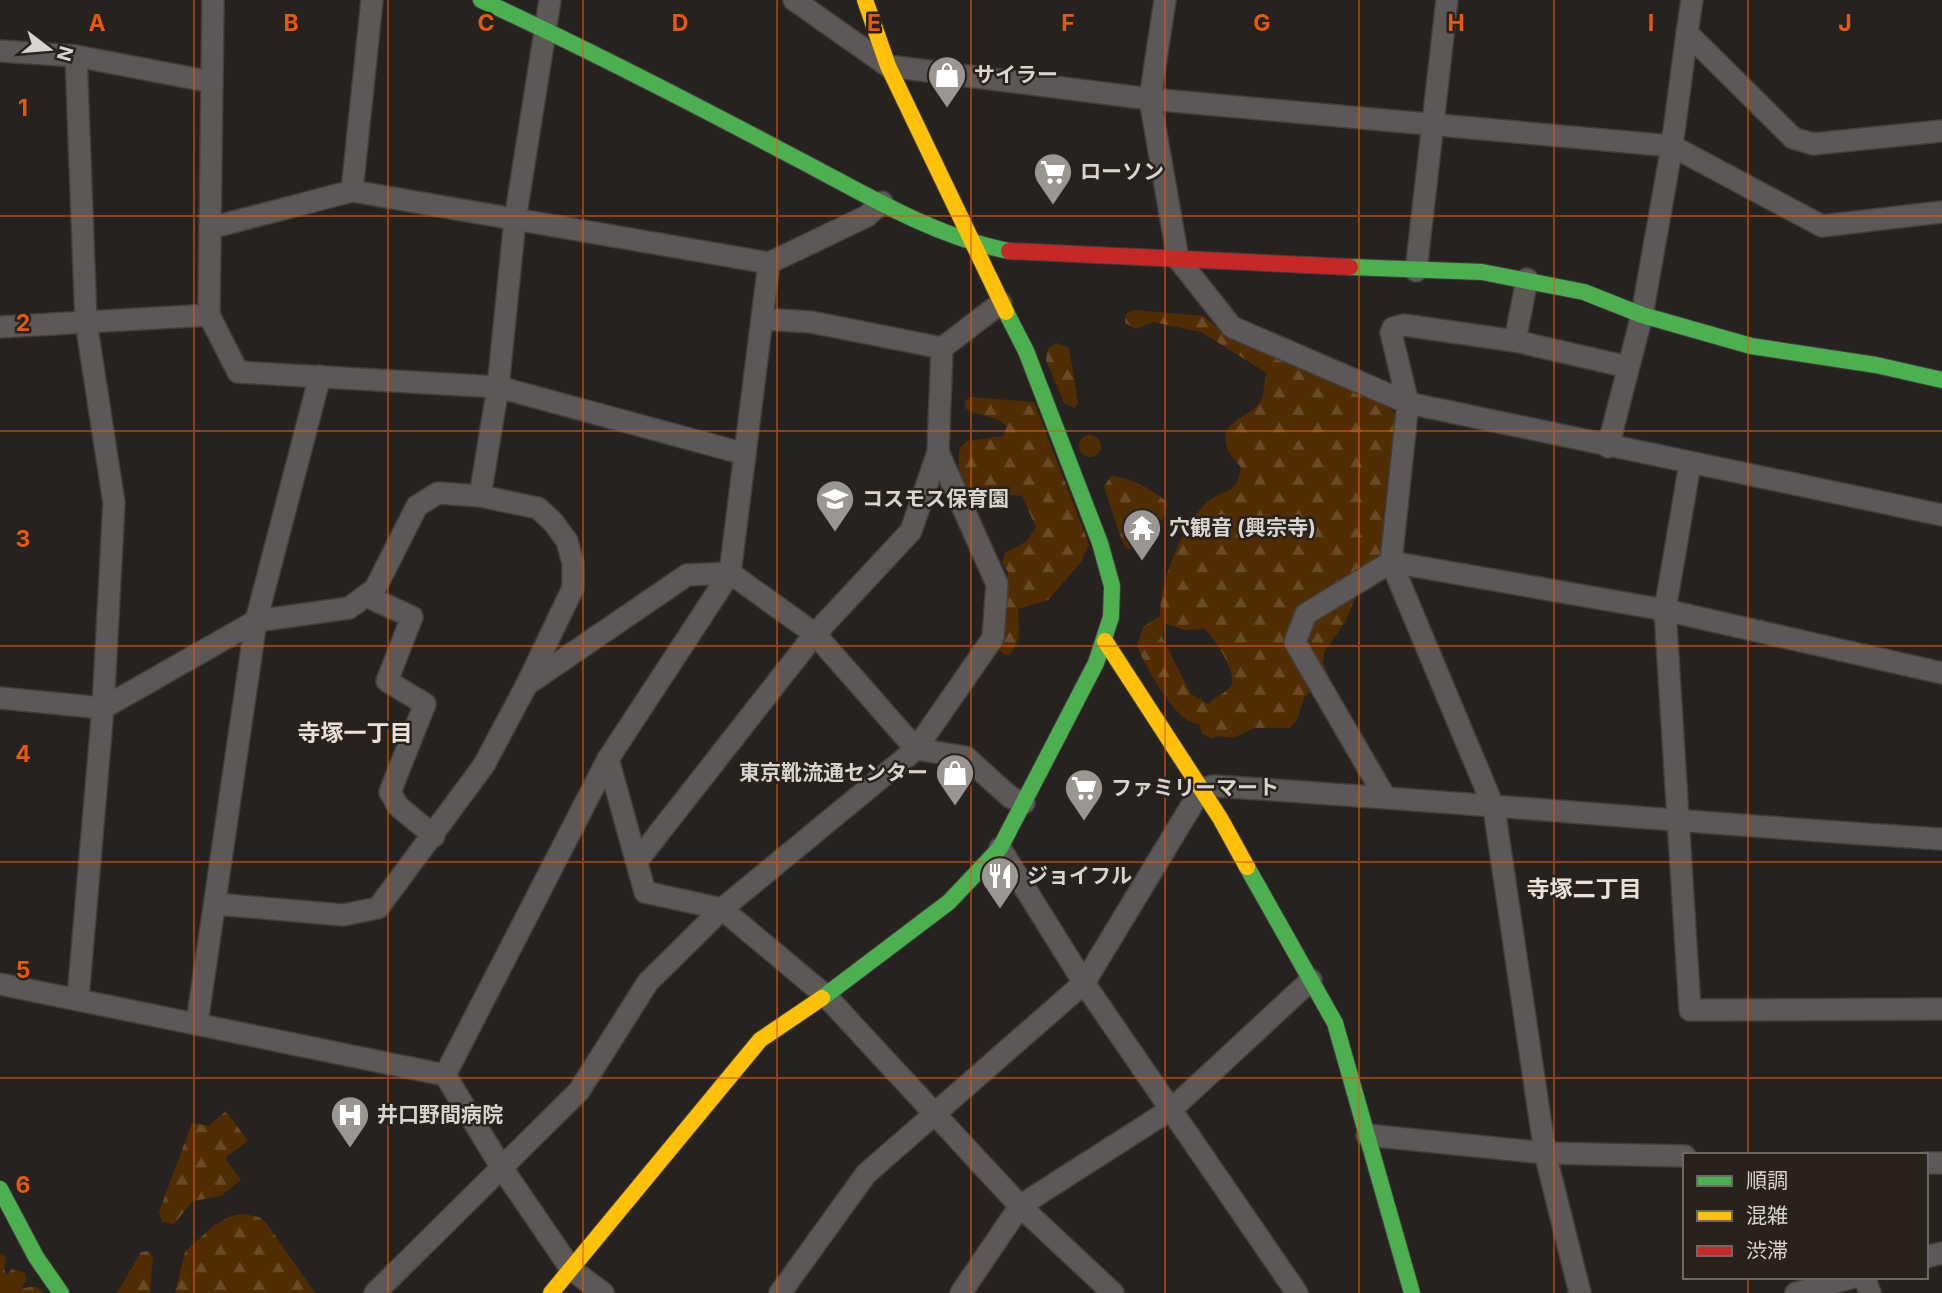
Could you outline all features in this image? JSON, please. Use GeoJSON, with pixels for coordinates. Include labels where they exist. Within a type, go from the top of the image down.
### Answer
{"type":"FeatureCollection","features":[{"type":"Feature","properties":{"kind":"street"},"geometry":{"type":"LineString","coordinates":[[213,0],[209,315],[238,372],[498,387],[745,454]]}},
{"type":"Feature","properties":{"kind":"street"},"geometry":{"type":"LineString","coordinates":[[352,191],[372,0]]}},
{"type":"Feature","properties":{"kind":"street"},"geometry":{"type":"LineString","coordinates":[[481,0],[543,28],[882,202],[989,249],[1019,253],[1482,272],[1584,292],[1642,315],[1751,346],[1875,365],[1942,380]]}},
{"type":"Feature","properties":{"kind":"street"},"geometry":{"type":"LineString","coordinates":[[480,496],[498,387],[515,220],[543,28],[550,0]]}},
{"type":"Feature","properties":{"kind":"street"},"geometry":{"type":"LineString","coordinates":[[794,0],[888,66],[1150,99],[1672,146],[1822,226],[1942,212]]}},
{"type":"Feature","properties":{"kind":"street"},"geometry":{"type":"LineString","coordinates":[[551,1293],[760,1040],[826,996],[949,901],[1000,848],[1105,641],[1111,617],[1112,586],[1106,562],[1027,351],[970,241],[888,66],[866,0]]}},
{"type":"Feature","properties":{"kind":"street"},"geometry":{"type":"LineString","coordinates":[[1165,0],[1150,99],[1178,259],[1232,327],[1408,403],[1942,515]]}},
{"type":"Feature","properties":{"kind":"street"},"geometry":{"type":"LineString","coordinates":[[1416,271],[1447,0]]}},
{"type":"Feature","properties":{"kind":"street"},"geometry":{"type":"LineString","coordinates":[[1608,447],[1642,315],[1672,146],[1692,0]]}},
{"type":"Feature","properties":{"kind":"street"},"geometry":{"type":"LineString","coordinates":[[1687,33],[1793,138],[1813,144],[1942,131]]}},
{"type":"Feature","properties":{"kind":"street"},"geometry":{"type":"LineString","coordinates":[[0,51],[76,56],[212,82]]}},
{"type":"Feature","properties":{"kind":"street"},"geometry":{"type":"LineString","coordinates":[[76,56],[86,322],[114,503],[103,708],[78,998]]}},
{"type":"Feature","properties":{"kind":"street"},"geometry":{"type":"LineString","coordinates":[[210,228],[352,191],[769,263],[867,216],[882,202]]}},
{"type":"Feature","properties":{"kind":"street"},"geometry":{"type":"LineString","coordinates":[[445,1075],[608,759],[730,573],[769,263]]}},
{"type":"Feature","properties":{"kind":"street"},"geometry":{"type":"LineString","coordinates":[[1515,341],[1527,279]]}},
{"type":"Feature","properties":{"kind":"street"},"geometry":{"type":"LineString","coordinates":[[762,319],[811,322],[942,348],[1001,303]]}},
{"type":"Feature","properties":{"kind":"street"},"geometry":{"type":"LineString","coordinates":[[0,327],[209,315]]}},
{"type":"Feature","properties":{"kind":"street"},"geometry":{"type":"LineString","coordinates":[[1580,1293],[1545,1153],[1494,808],[1391,562],[1408,403],[1391,333],[1396,324],[1515,341],[1628,367]]}},
{"type":"Feature","properties":{"kind":"street"},"geometry":{"type":"LineString","coordinates":[[637,861],[815,634],[911,531],[938,452],[942,348]]}},
{"type":"Feature","properties":{"kind":"street"},"geometry":{"type":"LineString","coordinates":[[197,1023],[256,621],[320,376]]}},
{"type":"Feature","properties":{"kind":"street"},"geometry":{"type":"LineString","coordinates":[[374,1293],[579,1091],[648,982],[722,909],[916,749],[993,638],[997,584],[938,452]]}},
{"type":"Feature","properties":{"kind":"street"},"geometry":{"type":"LineString","coordinates":[[1690,464],[1665,610],[1690,1010],[1942,1009]]}},
{"type":"Feature","properties":{"kind":"street"},"geometry":{"type":"LineString","coordinates":[[0,698],[103,708],[256,621],[349,608],[374,589],[417,506],[438,493],[480,496],[538,508],[553,522],[566,541],[573,563],[573,588],[484,765],[379,908],[343,915],[216,904]]}},
{"type":"Feature","properties":{"kind":"street"},"geometry":{"type":"LineString","coordinates":[[1385,797],[1295,642],[1306,614],[1391,562],[1665,610],[1942,673]]}},
{"type":"Feature","properties":{"kind":"street"},"geometry":{"type":"LineString","coordinates":[[527,684],[687,575],[730,573],[815,634],[916,749],[966,757],[1010,797],[1024,803]]}},
{"type":"Feature","properties":{"kind":"street"},"geometry":{"type":"LineString","coordinates":[[366,596],[412,617],[387,681],[425,704],[390,792],[398,806],[434,836]]}},
{"type":"Feature","properties":{"kind":"street"},"geometry":{"type":"LineString","coordinates":[[1105,641],[1201,790],[1335,1023],[1412,1293]]}},
{"type":"Feature","properties":{"kind":"street"},"geometry":{"type":"LineString","coordinates":[[608,759],[645,892],[722,909],[826,996],[1020,1206],[1113,1293]]}},
{"type":"Feature","properties":{"kind":"street"},"geometry":{"type":"LineString","coordinates":[[780,1293],[866,1174],[1084,982],[1201,790],[1213,786],[1385,797],[1679,822],[1942,839]]}},
{"type":"Feature","properties":{"kind":"street"},"geometry":{"type":"LineString","coordinates":[[1000,848],[1084,982],[1173,1108],[1297,1293]]}},
{"type":"Feature","properties":{"kind":"street"},"geometry":{"type":"LineString","coordinates":[[961,1293],[1020,1206],[1173,1108],[1311,980]]}},
{"type":"Feature","properties":{"kind":"street"},"geometry":{"type":"LineString","coordinates":[[0,984],[445,1075],[502,1168],[571,1269],[603,1293]]}},
{"type":"Feature","properties":{"kind":"street"},"geometry":{"type":"LineString","coordinates":[[1367,1135],[1545,1153],[1683,1156]]}},
{"type":"Feature","properties":{"kind":"street"},"geometry":{"type":"LineString","coordinates":[[0,1189],[36,1257],[61,1293]]}},
{"type":"Feature","properties":{"kind":"street"},"geometry":{"type":"LineString","coordinates":[[1797,1293],[1846,1279]]}},
{"type":"Feature","properties":{"kind":"green space"},"geometry":{"type":"Polygon","coordinates":[[[1134,310],[1204,316],[1222,333],[1236,340],[1386,403],[1399,419],[1387,549],[1359,588],[1345,622],[1324,652],[1323,663],[1329,678],[1305,696],[1296,722],[1289,728],[1254,728],[1233,738],[1217,736],[1213,739],[1202,734],[1199,724],[1190,722],[1181,715],[1163,693],[1137,646],[1143,627],[1160,616],[1168,571],[1190,523],[1209,501],[1233,487],[1239,477],[1241,468],[1228,450],[1225,440],[1227,432],[1231,425],[1257,406],[1262,397],[1267,373],[1201,332],[1153,322],[1136,329],[1125,323],[1126,314],[1134,310]],[[1164,623],[1162,637],[1191,694],[1208,704],[1231,686],[1232,674],[1219,648],[1205,629],[1185,630],[1164,623]]]}},
{"type":"Feature","properties":{"kind":"green space"},"geometry":{"type":"Polygon","coordinates":[[[1057,343],[1069,348],[1078,403],[1075,408],[1064,403],[1046,360],[1048,348],[1057,343]]]}},
{"type":"Feature","properties":{"kind":"green space"},"geometry":{"type":"Polygon","coordinates":[[[970,397],[1034,402],[1089,544],[1081,562],[1048,600],[1018,609],[1019,637],[1010,655],[1005,655],[998,649],[1008,572],[1002,563],[1005,553],[1027,541],[1036,527],[1022,496],[970,490],[963,480],[959,464],[960,447],[967,441],[1003,436],[1007,427],[998,420],[965,408],[965,402],[970,397]]]}},
{"type":"Feature","properties":{"kind":"green space"},"geometry":{"type":"Polygon","coordinates":[[[1090,435],[1098,438],[1101,446],[1098,454],[1090,457],[1082,454],[1079,446],[1082,438],[1090,435]]]}},
{"type":"Feature","properties":{"kind":"green space"},"geometry":{"type":"Polygon","coordinates":[[[1111,476],[1141,485],[1167,503],[1164,516],[1156,530],[1134,550],[1126,548],[1122,541],[1104,487],[1111,476]]]}},
{"type":"Feature","properties":{"kind":"green space"},"geometry":{"type":"Polygon","coordinates":[[[226,1111],[248,1141],[225,1158],[241,1180],[221,1196],[193,1201],[174,1224],[162,1222],[159,1212],[192,1123],[209,1126],[226,1111]]]}},
{"type":"Feature","properties":{"kind":"green space"},"geometry":{"type":"Polygon","coordinates":[[[243,1214],[259,1217],[267,1224],[315,1293],[175,1293],[185,1252],[213,1226],[231,1216],[243,1214]]]}},
{"type":"Feature","properties":{"kind":"green space"},"geometry":{"type":"Polygon","coordinates":[[[148,1251],[153,1258],[150,1293],[117,1293],[141,1252],[148,1251]]]}},
{"type":"Feature","properties":{"kind":"green space"},"geometry":{"type":"Polygon","coordinates":[[[0,1254],[6,1257],[4,1269],[7,1275],[12,1269],[25,1273],[26,1280],[21,1289],[36,1287],[43,1293],[0,1293],[0,1254]]]}},
{"type":"Feature","properties":{"kind":"traffic: fast"},"geometry":{"type":"LineString","coordinates":[[481,0],[637,75],[924,224],[980,244],[1009,251]]}},
{"type":"Feature","properties":{"kind":"traffic: fast"},"geometry":{"type":"LineString","coordinates":[[1350,267],[1482,272],[1584,292],[1642,315],[1751,346],[1876,365],[1942,380]]}},
{"type":"Feature","properties":{"kind":"traffic: fast"},"geometry":{"type":"LineString","coordinates":[[822,998],[949,902],[1000,848],[1096,663],[1111,617],[1112,586],[1100,543],[1026,351],[1006,312]]}},
{"type":"Feature","properties":{"kind":"traffic: fast"},"geometry":{"type":"LineString","coordinates":[[1247,867],[1335,1023],[1412,1293]]}},
{"type":"Feature","properties":{"kind":"traffic: fast"},"geometry":{"type":"LineString","coordinates":[[0,1189],[36,1257],[61,1293]]}},
{"type":"Feature","properties":{"kind":"traffic: slow"},"geometry":{"type":"LineString","coordinates":[[865,0],[888,66],[1006,312]]}},
{"type":"Feature","properties":{"kind":"traffic: slow"},"geometry":{"type":"LineString","coordinates":[[1105,641],[1220,818],[1247,867]]}},
{"type":"Feature","properties":{"kind":"traffic: slow"},"geometry":{"type":"LineString","coordinates":[[551,1293],[760,1040],[822,998]]}},
{"type":"Feature","properties":{"kind":"traffic: jam"},"geometry":{"type":"LineString","coordinates":[[1009,251],[1350,267]]}},
{"type":"Feature","properties":{"kind":"place","name":"サイラー"},"geometry":{"type":"Point","coordinates":[947,109]}},
{"type":"Feature","properties":{"kind":"place","name":"ローソン"},"geometry":{"type":"Point","coordinates":[1053,206]}},
{"type":"Feature","properties":{"kind":"place","name":"コスモス保育園"},"geometry":{"type":"Point","coordinates":[835,533]}},
{"type":"Feature","properties":{"kind":"place","name":"穴観音 (興宗寺)"},"geometry":{"type":"Point","coordinates":[1142,562]}},
{"type":"Feature","properties":{"kind":"place","name":"東京靴流通センター"},"geometry":{"type":"Point","coordinates":[955,807]}},
{"type":"Feature","properties":{"kind":"place","name":"ファミリーマート"},"geometry":{"type":"Point","coordinates":[1084,822]}},
{"type":"Feature","properties":{"kind":"place","name":"ジョイフル"},"geometry":{"type":"Point","coordinates":[1000,910]}},
{"type":"Feature","properties":{"kind":"place","name":"井口野間病院"},"geometry":{"type":"Point","coordinates":[350,1149]}},
{"type":"Feature","properties":{"kind":"district","name":"寺塚一丁目"},"geometry":{"type":"Point","coordinates":[355,733]}},
{"type":"Feature","properties":{"kind":"district","name":"寺塚二丁目"},"geometry":{"type":"Point","coordinates":[1584,889]}}]}
